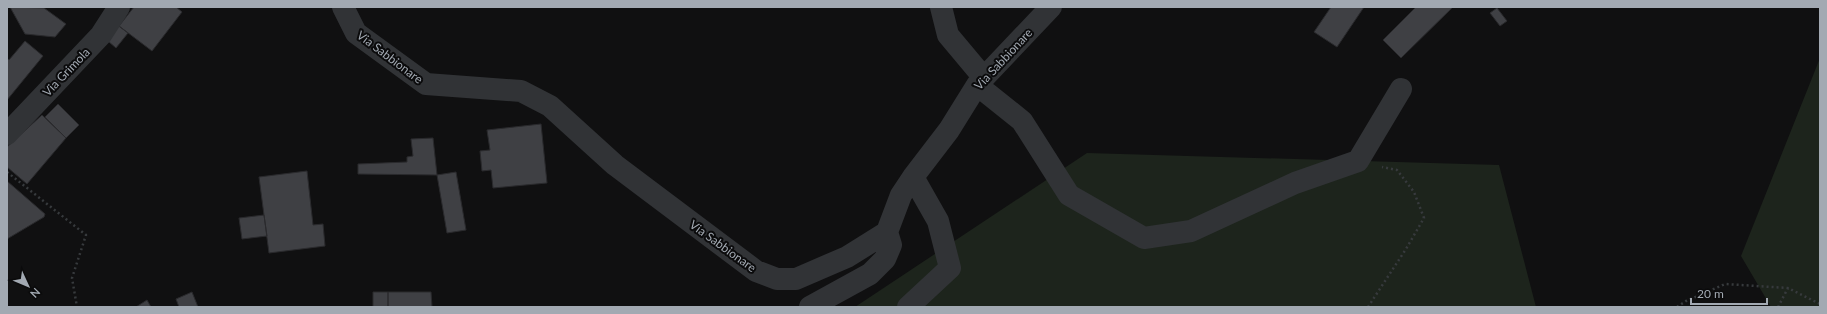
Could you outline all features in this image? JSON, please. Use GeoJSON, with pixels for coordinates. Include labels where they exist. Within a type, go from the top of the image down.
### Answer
{"type":"FeatureCollection","features":[{"type":"Feature","properties":{"kind":"street","name":"Via Grimola"},"geometry":{"type":"LineString","coordinates":[[7,134],[101,35],[119,7]]}},
{"type":"Feature","properties":{"kind":"street","name":"Via Sabbionare"},"geometry":{"type":"LineString","coordinates":[[343,7],[356,33],[426,84],[521,91],[550,106],[615,165],[756,271],[777,279],[796,279],[847,257],[887,232],[901,195],[949,130],[981,81],[1051,7]]}},
{"type":"Feature","properties":{"kind":"street"},"geometry":{"type":"LineString","coordinates":[[941,7],[948,35],[981,81],[1022,122],[1069,195],[1144,238],[1191,231],[1295,184],[1358,160],[1401,89]]}},
{"type":"Feature","properties":{"kind":"street"},"geometry":{"type":"LineString","coordinates":[[908,307],[950,268],[938,221],[913,177]]}},
{"type":"Feature","properties":{"kind":"street"},"geometry":{"type":"LineString","coordinates":[[810,307],[870,274],[885,259],[891,245],[887,232]]}},
{"type":"Feature","properties":{"kind":"path"},"geometry":{"type":"LineString","coordinates":[[1358,160],[1397,170],[1414,192],[1424,218],[1406,249],[1368,307]]}},
{"type":"Feature","properties":{"kind":"path"},"geometry":{"type":"LineString","coordinates":[[7,172],[86,235],[72,278],[77,307]]}},
{"type":"Feature","properties":{"kind":"path"},"geometry":{"type":"LineString","coordinates":[[1677,307],[1686,301],[1725,284],[1788,288],[1820,304]]}},
{"type":"Feature","properties":{"kind":"path"},"geometry":{"type":"LineString","coordinates":[[1778,307],[1788,288]]}},
{"type":"Feature","properties":{"kind":"shaded area"},"geometry":{"type":"Polygon","coordinates":[[[1820,58],[1820,307],[1771,307],[1741,256],[1820,58]]]}},
{"type":"Feature","properties":{"kind":"shaded area"},"geometry":{"type":"Polygon","coordinates":[[[1087,153],[1499,165],[1536,307],[855,307],[1087,153]]]}},
{"type":"Feature","properties":{"kind":"building"},"geometry":{"type":"Polygon","coordinates":[[[10,7],[44,8],[66,24],[55,37],[25,34],[10,7]]]}},
{"type":"Feature","properties":{"kind":"building"},"geometry":{"type":"Polygon","coordinates":[[[134,7],[176,7],[182,12],[152,51],[119,26],[134,7]]]}},
{"type":"Feature","properties":{"kind":"building"},"geometry":{"type":"Polygon","coordinates":[[[1331,7],[1364,7],[1337,47],[1314,32],[1331,7]]]}},
{"type":"Feature","properties":{"kind":"building"},"geometry":{"type":"Polygon","coordinates":[[[1416,7],[1453,7],[1401,58],[1383,40],[1416,7]]]}},
{"type":"Feature","properties":{"kind":"building"},"geometry":{"type":"Polygon","coordinates":[[[1497,8],[1507,21],[1500,26],[1490,13],[1497,8]]]}},
{"type":"Feature","properties":{"kind":"building"},"geometry":{"type":"Polygon","coordinates":[[[112,21],[128,33],[116,48],[101,35],[112,21]]]}},
{"type":"Feature","properties":{"kind":"building"},"geometry":{"type":"Polygon","coordinates":[[[25,41],[43,56],[7,100],[7,58],[9,60],[25,41]]]}},
{"type":"Feature","properties":{"kind":"building"},"geometry":{"type":"Polygon","coordinates":[[[58,104],[79,125],[66,138],[45,117],[58,104]]]}},
{"type":"Feature","properties":{"kind":"building"},"geometry":{"type":"Polygon","coordinates":[[[42,115],[66,138],[27,184],[7,167],[7,147],[42,115]]]}},
{"type":"Feature","properties":{"kind":"building"},"geometry":{"type":"Polygon","coordinates":[[[541,124],[547,183],[493,188],[491,170],[482,171],[480,151],[490,150],[487,130],[541,124]]]}},
{"type":"Feature","properties":{"kind":"building"},"geometry":{"type":"Polygon","coordinates":[[[433,138],[437,175],[358,174],[358,164],[407,162],[407,157],[413,156],[411,139],[433,138]]]}},
{"type":"Feature","properties":{"kind":"building"},"geometry":{"type":"Polygon","coordinates":[[[307,171],[313,225],[323,224],[325,246],[269,253],[259,177],[307,171]]]}},
{"type":"Feature","properties":{"kind":"building"},"geometry":{"type":"Polygon","coordinates":[[[456,172],[466,230],[447,233],[437,175],[456,172]]]}},
{"type":"Feature","properties":{"kind":"building"},"geometry":{"type":"Polygon","coordinates":[[[7,181],[45,214],[44,217],[7,239],[7,181]]]}},
{"type":"Feature","properties":{"kind":"building"},"geometry":{"type":"Polygon","coordinates":[[[264,215],[267,236],[242,239],[239,218],[264,215]]]}},
{"type":"Feature","properties":{"kind":"building"},"geometry":{"type":"Polygon","coordinates":[[[192,292],[198,307],[179,307],[176,299],[192,292]]]}},
{"type":"Feature","properties":{"kind":"building"},"geometry":{"type":"Polygon","coordinates":[[[373,292],[388,292],[388,307],[373,307],[373,292]]]}},
{"type":"Feature","properties":{"kind":"building"},"geometry":{"type":"Polygon","coordinates":[[[388,292],[431,292],[432,307],[388,307],[388,292]]]}},
{"type":"Feature","properties":{"kind":"building"},"geometry":{"type":"Polygon","coordinates":[[[147,300],[151,307],[136,307],[147,300]]]}}]}
